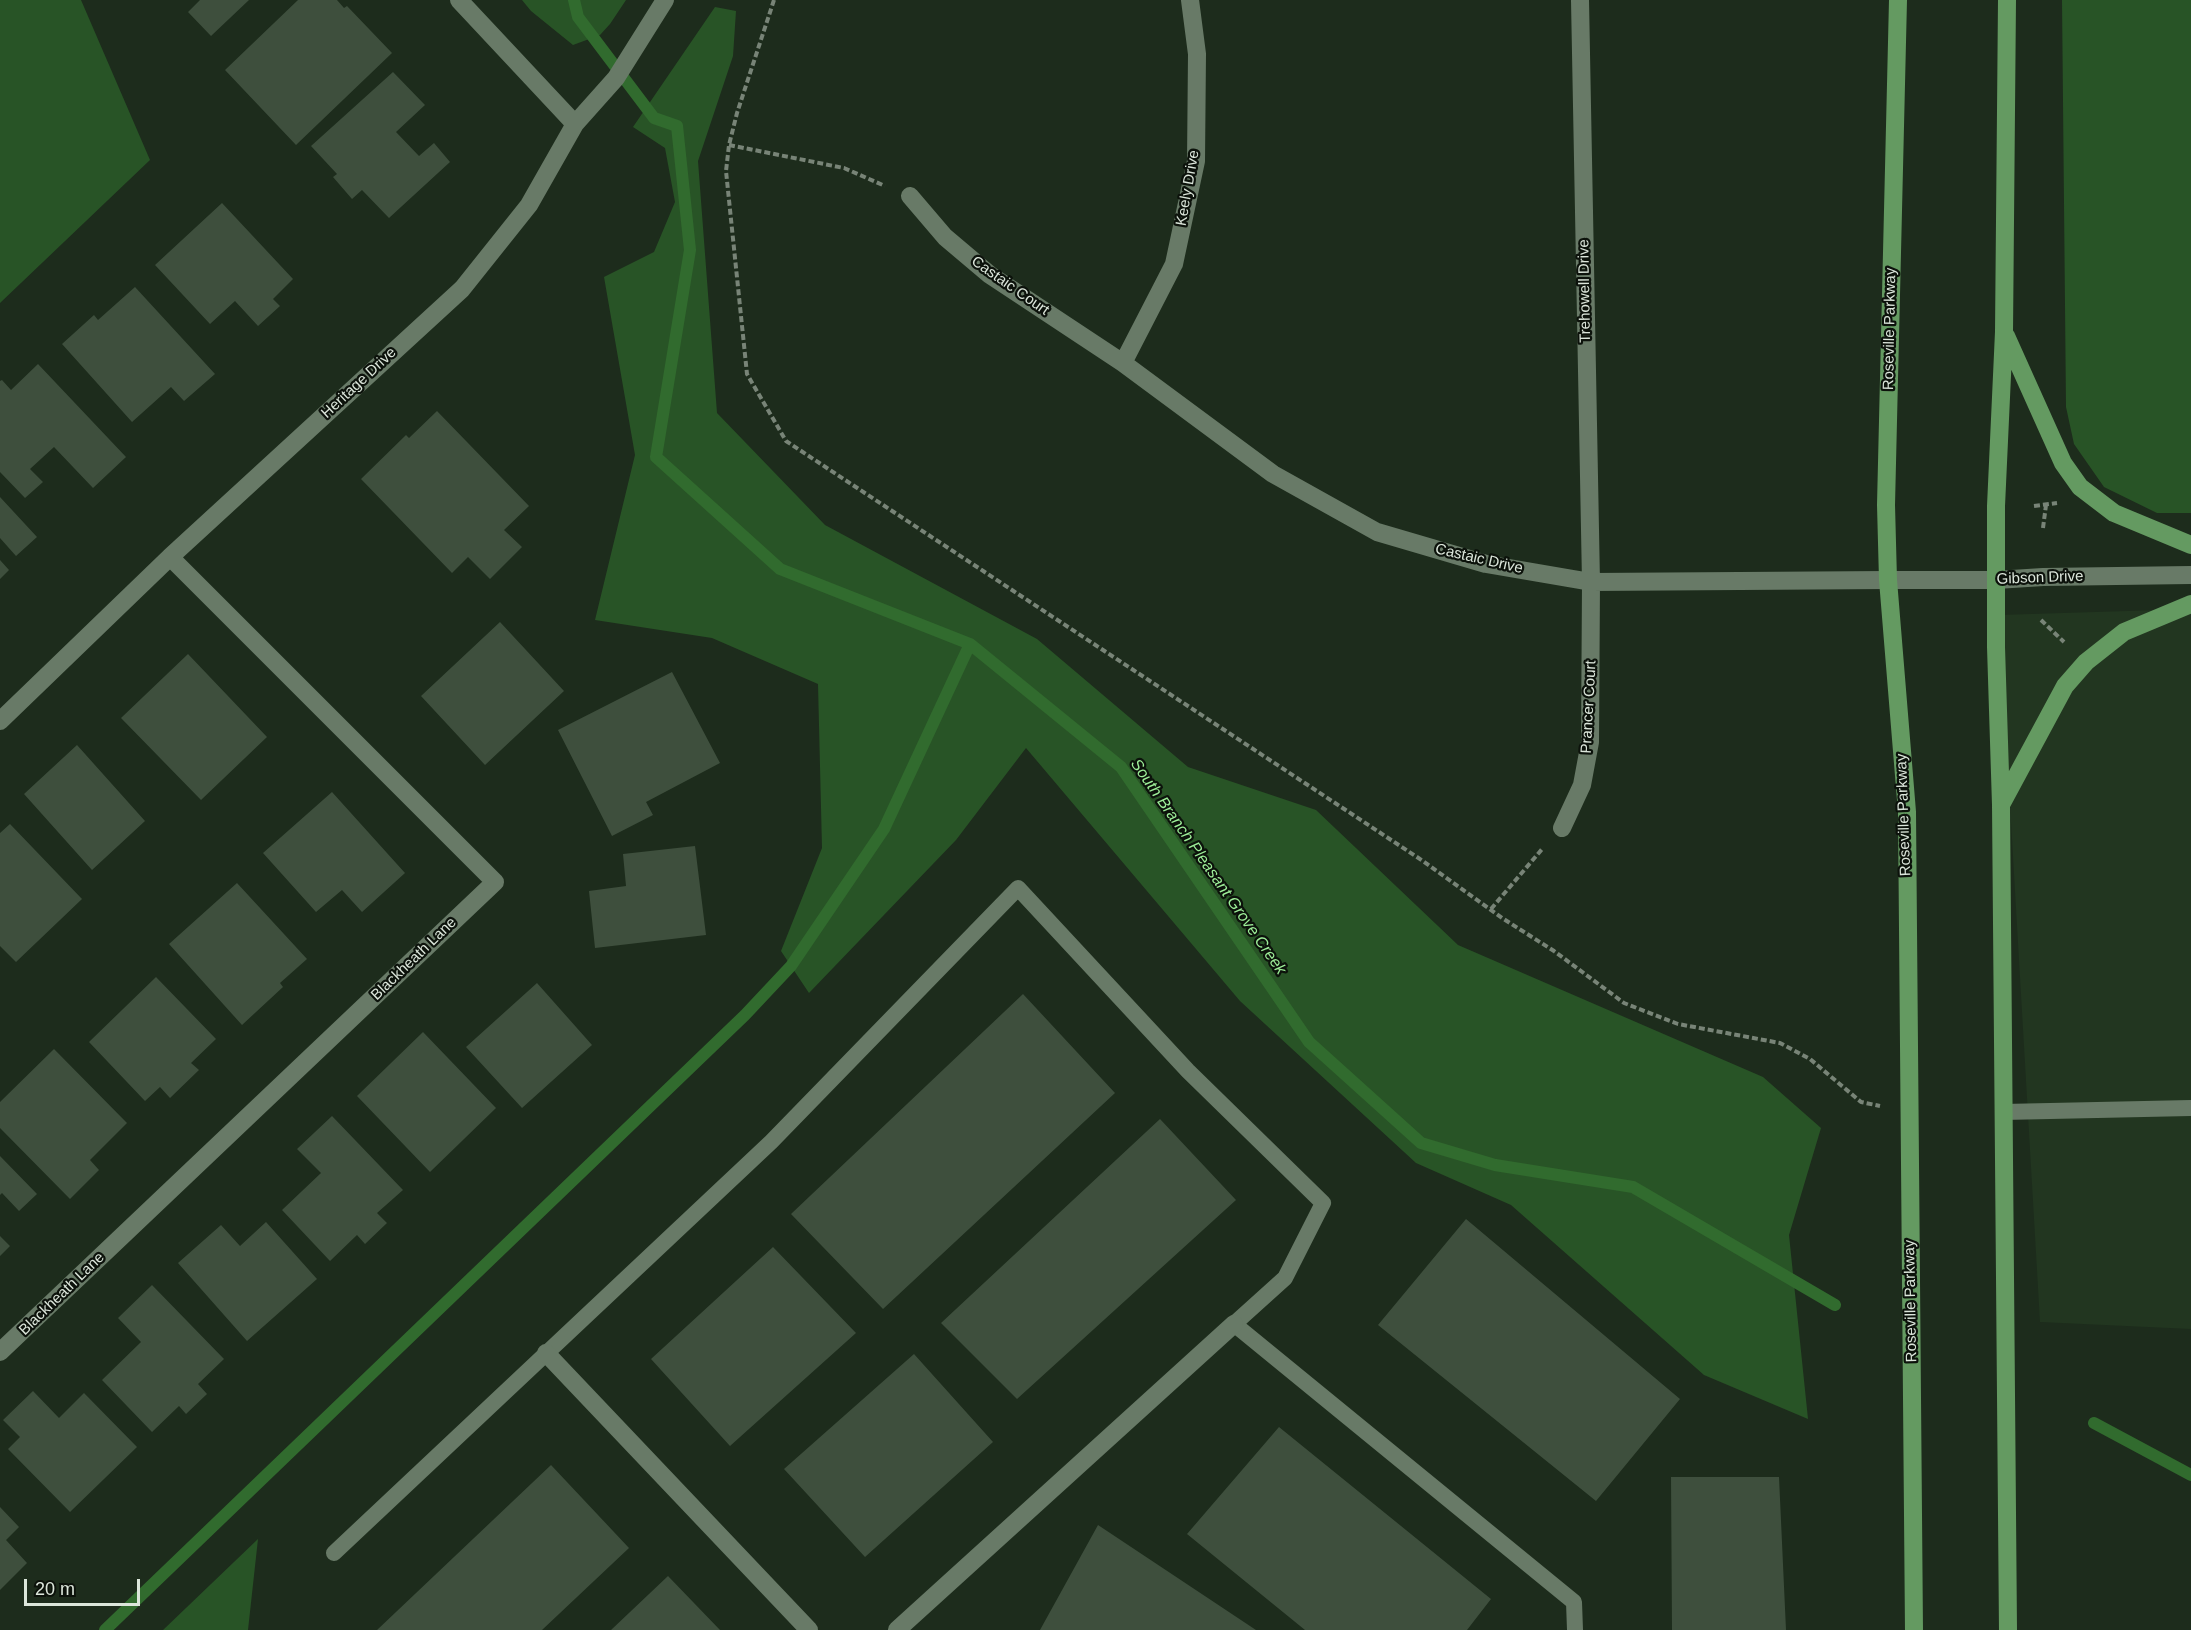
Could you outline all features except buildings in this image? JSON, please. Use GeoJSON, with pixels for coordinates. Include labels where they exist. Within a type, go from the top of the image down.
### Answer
{"type":"FeatureCollection","features":[{"type":"Feature","properties":{"kind":"main road","name":"Roseville Parkway"},"geometry":{"type":"LineString","coordinates":[[1898,0],[1886,476],[1888,579],[1907,812],[1914,1630]]}},
{"type":"Feature","properties":{"kind":"main road"},"geometry":{"type":"LineString","coordinates":[[2007,0],[2004,332],[1996,506],[1996,580],[2001,805],[2008,1630]]}},
{"type":"Feature","properties":{"kind":"main road"},"geometry":{"type":"LineString","coordinates":[[2004,332],[2062,463],[2080,487],[2114,513],[2191,545]]}},
{"type":"Feature","properties":{"kind":"main road"},"geometry":{"type":"LineString","coordinates":[[2001,805],[2065,686],[2086,662],[2124,632],[2191,604]]}},
{"type":"Feature","properties":{"kind":"street"},"geometry":{"type":"LineString","coordinates":[[459,0],[575,124]]}},
{"type":"Feature","properties":{"kind":"street","name":"Heritage Drive"},"geometry":{"type":"LineString","coordinates":[[0,721],[170,557],[462,289],[529,205],[575,124],[616,78],[665,0]]}},
{"type":"Feature","properties":{"kind":"street","name":"Keely Drive"},"geometry":{"type":"LineString","coordinates":[[1123,363],[1174,264],[1196,161],[1197,54],[1190,0]]}},
{"type":"Feature","properties":{"kind":"street","name":"Trehowell Drive"},"geometry":{"type":"LineString","coordinates":[[1580,0],[1591,582]]}},
{"type":"Feature","properties":{"kind":"street","name":"Castaic Court"},"geometry":{"type":"LineString","coordinates":[[910,196],[945,237],[990,275],[1123,363]]}},
{"type":"Feature","properties":{"kind":"street","name":"Castaic Drive"},"geometry":{"type":"LineString","coordinates":[[1123,363],[1273,474],[1377,532],[1486,564],[1591,582],[1888,579]]}},
{"type":"Feature","properties":{"kind":"street","name":"Blackheath Lane"},"geometry":{"type":"LineString","coordinates":[[0,1352],[495,882],[170,557]]}},
{"type":"Feature","properties":{"kind":"street","name":"Gibson Drive"},"geometry":{"type":"LineString","coordinates":[[1888,579],[1996,580],[2191,575]]}},
{"type":"Feature","properties":{"kind":"street","name":"Prancer Court"},"geometry":{"type":"LineString","coordinates":[[1562,828],[1582,785],[1590,742],[1591,582]]}},
{"type":"Feature","properties":{"kind":"street"},"geometry":{"type":"LineString","coordinates":[[897,1630],[1234,1324]]}},
{"type":"Feature","properties":{"kind":"street"},"geometry":{"type":"LineString","coordinates":[[546,1353],[809,1630]]}},
{"type":"Feature","properties":{"kind":"lane"},"geometry":{"type":"LineString","coordinates":[[334,1553],[771,1142],[1018,888],[1188,1071],[1323,1203],[1285,1278],[1234,1324],[1574,1602],[1575,1630]]}},
{"type":"Feature","properties":{"kind":"lane"},"geometry":{"type":"LineString","coordinates":[[2003,1112],[2191,1108]]}},
{"type":"Feature","properties":{"kind":"path"},"geometry":{"type":"LineString","coordinates":[[774,0],[737,113],[729,145],[726,171],[747,374],[786,441],[1414,855],[1624,1002],[1678,1024],[1780,1043],[1810,1059],[1861,1102],[1909,1111]]}},
{"type":"Feature","properties":{"kind":"path"},"geometry":{"type":"LineString","coordinates":[[729,145],[844,168],[910,196]]}},
{"type":"Feature","properties":{"kind":"path"},"geometry":{"type":"LineString","coordinates":[[2034,506],[2063,502]]}},
{"type":"Feature","properties":{"kind":"path"},"geometry":{"type":"LineString","coordinates":[[2043,528],[2046,505]]}},
{"type":"Feature","properties":{"kind":"path"},"geometry":{"type":"LineString","coordinates":[[2041,620],[2068,647]]}},
{"type":"Feature","properties":{"kind":"path"},"geometry":{"type":"LineString","coordinates":[[1491,909],[1562,828]]}},
{"type":"Feature","properties":{"kind":"shaded area"},"geometry":{"type":"Polygon","coordinates":[[[2191,609],[2191,1329],[2040,1322],[1999,615],[2191,609]]]}},
{"type":"Feature","properties":{"kind":"green space"},"geometry":{"type":"Polygon","coordinates":[[[0,0],[81,0],[150,160],[0,303],[0,0]]]}},
{"type":"Feature","properties":{"kind":"green space"},"geometry":{"type":"Polygon","coordinates":[[[522,0],[626,0],[600,35],[573,45],[531,11],[522,0]]]}},
{"type":"Feature","properties":{"kind":"green space"},"geometry":{"type":"Polygon","coordinates":[[[2062,0],[2191,0],[2191,513],[2157,513],[2104,487],[2074,444],[2066,407],[2062,0]]]}},
{"type":"Feature","properties":{"kind":"green space"},"geometry":{"type":"Polygon","coordinates":[[[715,7],[736,11],[733,56],[698,161],[717,413],[825,525],[1037,639],[1188,767],[1316,810],[1458,945],[1763,1077],[1821,1128],[1789,1235],[1808,1419],[1704,1375],[1511,1205],[1416,1163],[1240,1001],[1026,748],[956,840],[809,993],[781,951],[822,848],[818,684],[712,638],[595,620],[635,455],[604,277],[654,252],[675,202],[665,148],[633,127],[715,7]]]}},
{"type":"Feature","properties":{"kind":"green space"},"geometry":{"type":"Polygon","coordinates":[[[258,1539],[248,1630],[163,1630],[258,1539]]]}},
{"type":"Feature","properties":{"kind":"waterway","name":"South Branch Pleasant Grove Creek"},"geometry":{"type":"LineString","coordinates":[[574,0],[578,17],[654,118],[677,126],[690,250],[656,457],[780,569],[970,644],[1121,767],[1309,1042],[1421,1143],[1495,1165],[1633,1187],[1835,1305]]}},
{"type":"Feature","properties":{"kind":"waterway"},"geometry":{"type":"LineString","coordinates":[[105,1630],[745,1015],[791,966],[884,829],[970,644]]}},
{"type":"Feature","properties":{"kind":"waterway","name":"South Branch Pleasant Grove Creek"},"geometry":{"type":"LineString","coordinates":[[2094,1423],[2191,1475]]}}]}
